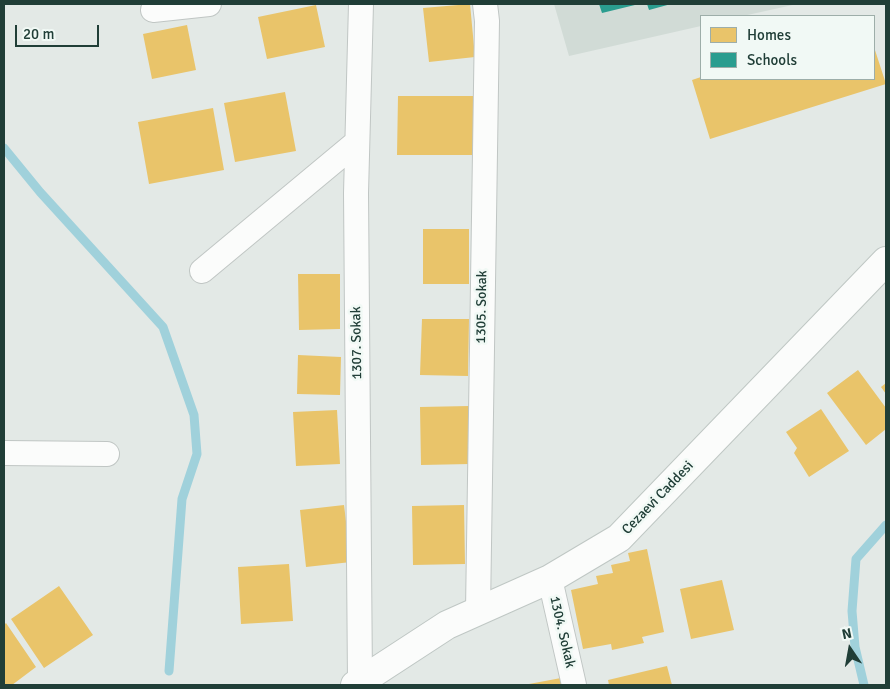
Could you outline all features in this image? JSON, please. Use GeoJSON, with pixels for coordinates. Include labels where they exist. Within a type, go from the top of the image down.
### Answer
{"type":"FeatureCollection","features":[{"type":"Feature","properties":{"kind":"street"},"geometry":{"type":"LineString","coordinates":[[153,10],[209,4]]}},
{"type":"Feature","properties":{"kind":"street","name":"1307. Sokak"},"geometry":{"type":"LineString","coordinates":[[358,684],[357,142],[361,4]]}},
{"type":"Feature","properties":{"kind":"street","name":"1305. Sokak"},"geometry":{"type":"LineString","coordinates":[[478,610],[487,21],[485,4]]}},
{"type":"Feature","properties":{"kind":"street"},"geometry":{"type":"LineString","coordinates":[[202,271],[357,142]]}},
{"type":"Feature","properties":{"kind":"street","name":"Cezaevi Caddesi"},"geometry":{"type":"LineString","coordinates":[[358,684],[447,625],[550,579],[619,538],[886,262]]}},
{"type":"Feature","properties":{"kind":"street"},"geometry":{"type":"LineString","coordinates":[[4,453],[107,454]]}},
{"type":"Feature","properties":{"kind":"street","name":"1304. Sokak"},"geometry":{"type":"LineString","coordinates":[[550,579],[574,685]]}},
{"type":"Feature","properties":{"kind":"shaded area"},"geometry":{"type":"Polygon","coordinates":[[[554,4],[797,4],[748,15],[700,15],[700,26],[569,56],[554,4]]]}},
{"type":"Feature","properties":{"kind":"building: Homes"},"geometry":{"type":"Polygon","coordinates":[[[470,4],[475,57],[429,62],[423,8],[470,4]]]}},
{"type":"Feature","properties":{"kind":"building: Homes"},"geometry":{"type":"Polygon","coordinates":[[[316,5],[325,47],[267,59],[258,17],[316,5]]]}},
{"type":"Feature","properties":{"kind":"building: Homes"},"geometry":{"type":"Polygon","coordinates":[[[187,25],[196,70],[152,79],[143,34],[187,25]]]}},
{"type":"Feature","properties":{"kind":"building: Homes"},"geometry":{"type":"Polygon","coordinates":[[[875,50],[886,84],[710,139],[692,80],[700,77],[700,80],[875,80],[875,50]]]}},
{"type":"Feature","properties":{"kind":"building: Homes"},"geometry":{"type":"Polygon","coordinates":[[[285,92],[296,151],[235,162],[224,103],[285,92]]]}},
{"type":"Feature","properties":{"kind":"building: Homes"},"geometry":{"type":"Polygon","coordinates":[[[398,96],[474,96],[474,155],[397,155],[398,96]]]}},
{"type":"Feature","properties":{"kind":"building: Homes"},"geometry":{"type":"Polygon","coordinates":[[[213,108],[224,170],[149,184],[138,122],[213,108]]]}},
{"type":"Feature","properties":{"kind":"building: Homes"},"geometry":{"type":"Polygon","coordinates":[[[423,229],[469,229],[469,284],[423,284],[423,229]]]}},
{"type":"Feature","properties":{"kind":"building: Homes"},"geometry":{"type":"Polygon","coordinates":[[[298,274],[340,274],[340,329],[299,330],[298,274]]]}},
{"type":"Feature","properties":{"kind":"building: Homes"},"geometry":{"type":"Polygon","coordinates":[[[422,319],[469,319],[468,376],[420,375],[422,319]]]}},
{"type":"Feature","properties":{"kind":"building: Homes"},"geometry":{"type":"Polygon","coordinates":[[[298,355],[341,357],[340,395],[297,394],[298,355]]]}},
{"type":"Feature","properties":{"kind":"building: Homes"},"geometry":{"type":"Polygon","coordinates":[[[858,370],[886,408],[886,429],[866,445],[827,393],[858,370]]]}},
{"type":"Feature","properties":{"kind":"building: Homes"},"geometry":{"type":"Polygon","coordinates":[[[886,383],[886,394],[881,387],[886,383]]]}},
{"type":"Feature","properties":{"kind":"building: Homes"},"geometry":{"type":"Polygon","coordinates":[[[469,406],[470,464],[421,465],[420,407],[469,406]]]}},
{"type":"Feature","properties":{"kind":"building: Homes"},"geometry":{"type":"Polygon","coordinates":[[[821,409],[849,451],[809,477],[794,453],[797,448],[786,432],[821,409]]]}},
{"type":"Feature","properties":{"kind":"building: Homes"},"geometry":{"type":"Polygon","coordinates":[[[337,410],[340,464],[296,466],[293,412],[337,410]]]}},
{"type":"Feature","properties":{"kind":"building: Homes"},"geometry":{"type":"Polygon","coordinates":[[[344,505],[351,562],[306,567],[300,510],[344,505]]]}},
{"type":"Feature","properties":{"kind":"building: Homes"},"geometry":{"type":"Polygon","coordinates":[[[464,505],[465,564],[413,565],[412,506],[464,505]]]}},
{"type":"Feature","properties":{"kind":"building: Homes"},"geometry":{"type":"Polygon","coordinates":[[[647,549],[664,632],[642,637],[644,643],[612,650],[611,644],[583,649],[571,590],[598,584],[596,576],[613,573],[611,565],[630,561],[628,553],[647,549]]]}},
{"type":"Feature","properties":{"kind":"building: Homes"},"geometry":{"type":"Polygon","coordinates":[[[289,564],[293,621],[241,624],[238,567],[289,564]]]}},
{"type":"Feature","properties":{"kind":"building: Homes"},"geometry":{"type":"Polygon","coordinates":[[[722,580],[734,630],[691,639],[680,589],[722,580]]]}},
{"type":"Feature","properties":{"kind":"building: Homes"},"geometry":{"type":"Polygon","coordinates":[[[59,586],[93,635],[44,668],[11,619],[59,586]]]}},
{"type":"Feature","properties":{"kind":"building: Homes"},"geometry":{"type":"Polygon","coordinates":[[[6,623],[36,667],[12,685],[4,685],[4,625],[6,623]]]}},
{"type":"Feature","properties":{"kind":"building: Homes"},"geometry":{"type":"Polygon","coordinates":[[[667,666],[672,685],[609,685],[608,680],[667,666]]]}},
{"type":"Feature","properties":{"kind":"building: Homes"},"geometry":{"type":"Polygon","coordinates":[[[561,678],[562,685],[529,685],[529,684],[561,678]]]}},
{"type":"Feature","properties":{"kind":"building: Schools"},"geometry":{"type":"Polygon","coordinates":[[[599,4],[639,4],[602,13],[599,4]]]}},
{"type":"Feature","properties":{"kind":"building: Schools"},"geometry":{"type":"Polygon","coordinates":[[[647,4],[671,4],[649,10],[647,4]]]}},
{"type":"Feature","properties":{"kind":"waterway"},"geometry":{"type":"LineString","coordinates":[[4,148],[40,192],[163,327],[194,415],[197,454],[182,499],[169,671]]}},
{"type":"Feature","properties":{"kind":"waterway"},"geometry":{"type":"LineString","coordinates":[[864,685],[855,647],[852,611],[856,559],[886,525]]}}]}
